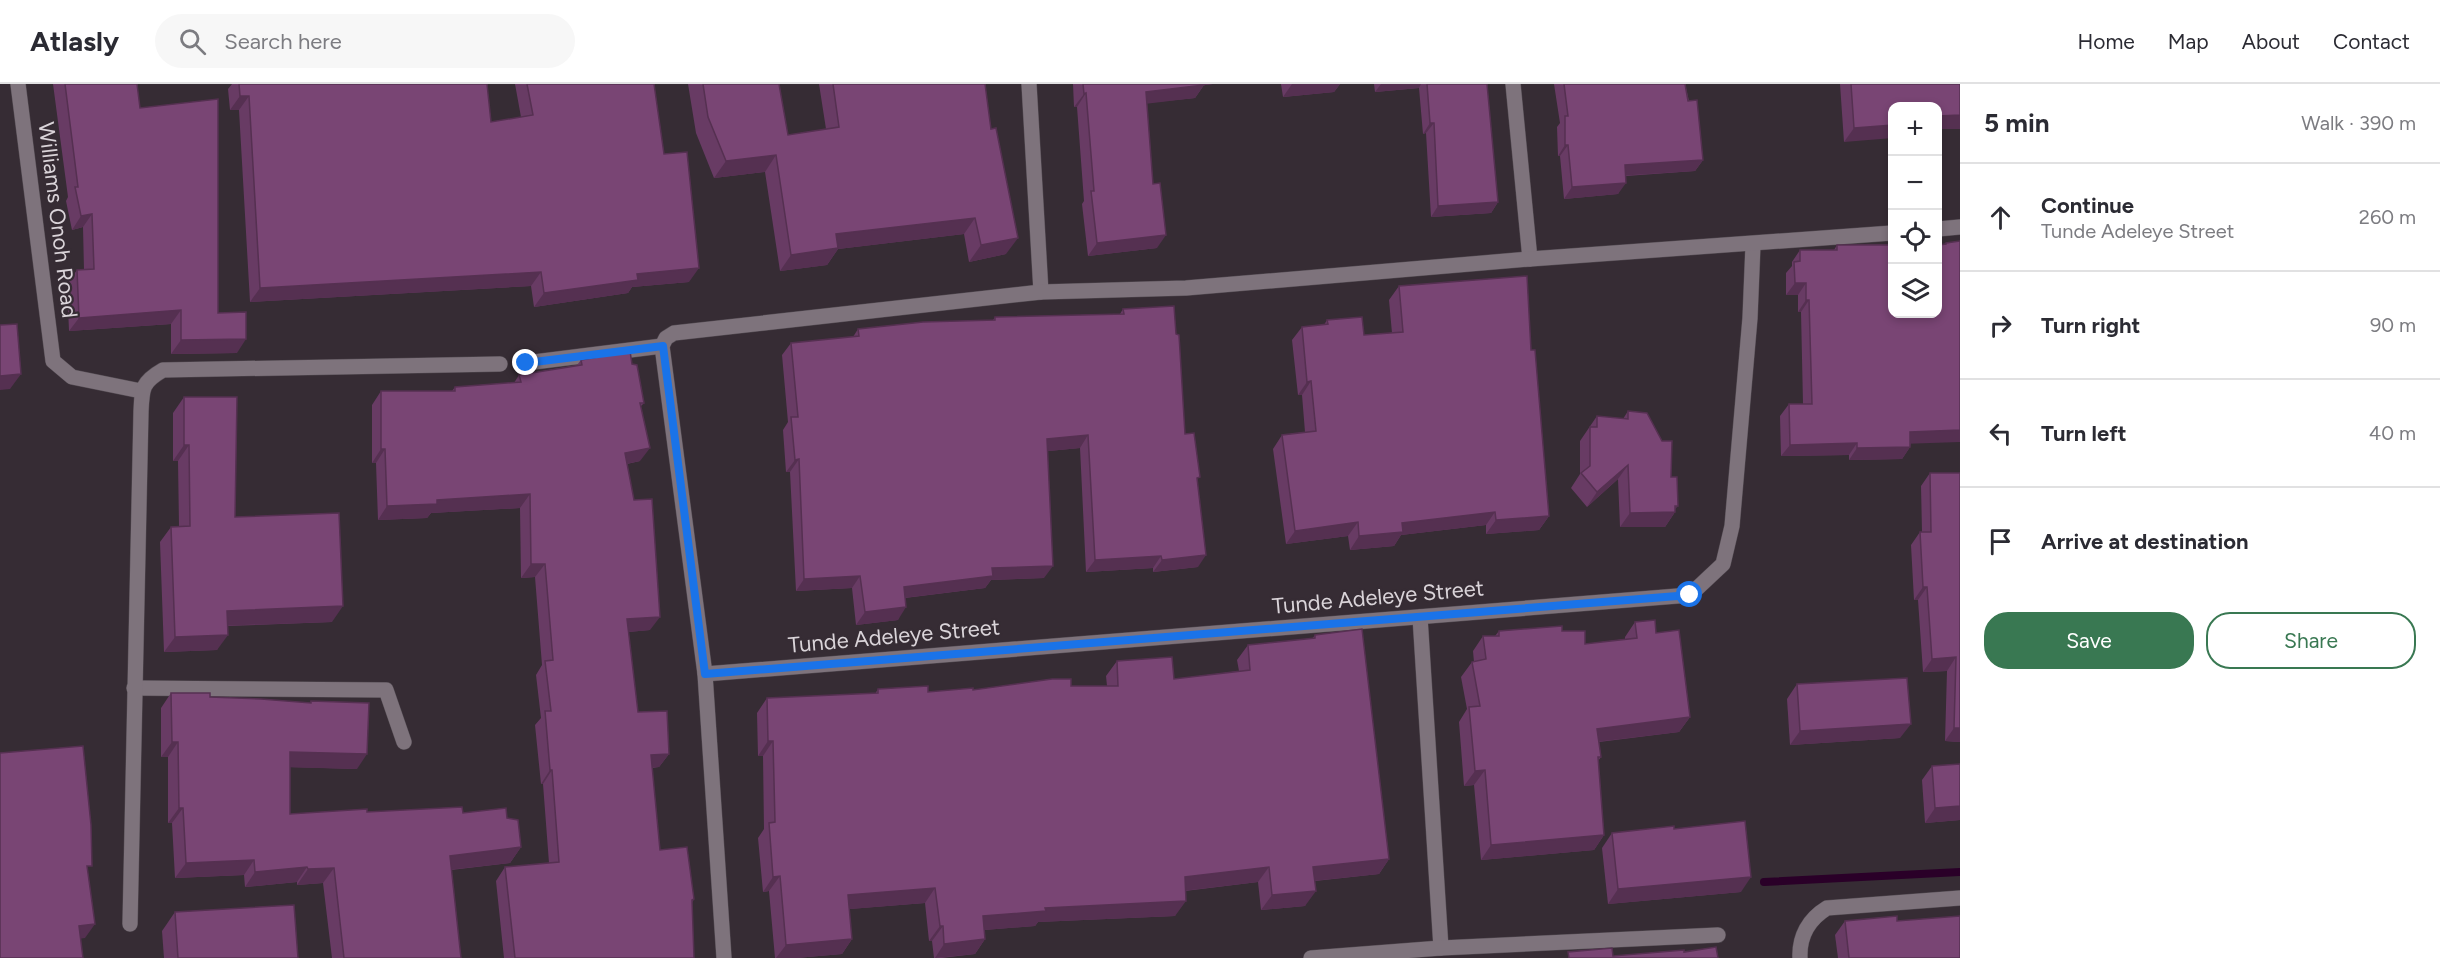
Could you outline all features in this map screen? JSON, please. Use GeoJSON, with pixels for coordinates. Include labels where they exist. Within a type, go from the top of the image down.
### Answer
{"type":"FeatureCollection","features":[{"type":"Feature","properties":{"kind":"street","name":"Williams Onoh Road"},"geometry":{"type":"LineString","coordinates":[[18,84],[53,361],[72,377],[141,392]]}},
{"type":"Feature","properties":{"kind":"street"},"geometry":{"type":"LineString","coordinates":[[1029,84],[1041,292]]}},
{"type":"Feature","properties":{"kind":"street"},"geometry":{"type":"LineString","coordinates":[[1514,84],[1530,259]]}},
{"type":"Feature","properties":{"kind":"street"},"geometry":{"type":"LineString","coordinates":[[1942,229],[1960,227]]}},
{"type":"Feature","properties":{"kind":"street"},"geometry":{"type":"LineString","coordinates":[[724,958],[705,674],[663,346],[666,338],[674,333],[1041,292],[1186,288],[1530,259],[1888,233]]}},
{"type":"Feature","properties":{"kind":"street","name":"Tunde Adeleye Street"},"geometry":{"type":"LineString","coordinates":[[705,674],[1690,595],[1723,564],[1732,526],[1750,318],[1753,244]]}},
{"type":"Feature","properties":{"kind":"street"},"geometry":{"type":"LineString","coordinates":[[526,363],[663,346]]}},
{"type":"Feature","properties":{"kind":"street"},"geometry":{"type":"LineString","coordinates":[[130,924],[141,392],[148,378],[163,370],[500,364]]}},
{"type":"Feature","properties":{"kind":"street"},"geometry":{"type":"LineString","coordinates":[[1420,617],[1441,948]]}},
{"type":"Feature","properties":{"kind":"street"},"geometry":{"type":"LineString","coordinates":[[134,688],[386,690],[404,742]]}},
{"type":"Feature","properties":{"kind":"street"},"geometry":{"type":"LineString","coordinates":[[1800,958],[1804,933],[1813,917],[1827,908],[1960,898]]}},
{"type":"Feature","properties":{"kind":"street"},"geometry":{"type":"LineString","coordinates":[[1311,958],[1441,948],[1718,935]]}},
{"type":"Feature","properties":{"kind":"building"},"geometry":{"type":"Polygon","coordinates":[[[65,84],[137,84],[140,108],[218,99],[218,313],[246,312],[246,339],[181,340],[181,310],[79,318],[77,270],[94,269],[92,214],[81,216],[75,187],[78,187],[65,84]]]}},
{"type":"Feature","properties":{"kind":"building"},"geometry":{"type":"Polygon","coordinates":[[[239,84],[487,84],[491,122],[533,115],[527,84],[654,84],[664,154],[687,152],[699,268],[637,274],[638,280],[544,293],[541,272],[260,288],[249,96],[240,96],[239,84]]]}},
{"type":"Feature","properties":{"kind":"building"},"geometry":{"type":"Polygon","coordinates":[[[703,84],[779,84],[788,135],[839,127],[833,84],[985,84],[991,129],[996,128],[1018,238],[981,245],[975,218],[836,234],[838,248],[791,255],[776,155],[726,161],[708,117],[703,84]]]}},
{"type":"Feature","properties":{"kind":"building"},"geometry":{"type":"Polygon","coordinates":[[[1083,84],[1204,84],[1146,92],[1153,184],[1160,183],[1166,235],[1097,243],[1091,191],[1094,191],[1086,93],[1084,94],[1083,84]]]}},
{"type":"Feature","properties":{"kind":"building"},"geometry":{"type":"Polygon","coordinates":[[[1427,84],[1487,84],[1498,202],[1438,206],[1434,123],[1430,123],[1427,84]]]}},
{"type":"Feature","properties":{"kind":"building"},"geometry":{"type":"Polygon","coordinates":[[[1564,84],[1685,84],[1688,101],[1697,100],[1703,160],[1625,165],[1626,183],[1572,187],[1568,145],[1565,145],[1565,116],[1568,116],[1564,84]]]}},
{"type":"Feature","properties":{"kind":"building"},"geometry":{"type":"Polygon","coordinates":[[[1851,84],[1960,84],[1960,115],[1942,116],[1942,102],[1888,102],[1888,125],[1854,128],[1851,84]]]}},
{"type":"Feature","properties":{"kind":"building"},"geometry":{"type":"Polygon","coordinates":[[[1960,241],[1960,430],[1910,432],[1910,447],[1857,448],[1857,443],[1790,445],[1789,404],[1812,404],[1809,300],[1806,300],[1806,283],[1795,283],[1794,262],[1800,261],[1800,250],[1837,250],[1837,245],[1888,245],[1888,318],[1942,318],[1942,244],[1960,241]]]}},
{"type":"Feature","properties":{"kind":"building"},"geometry":{"type":"Polygon","coordinates":[[[1527,276],[1531,350],[1535,350],[1549,516],[1496,520],[1495,512],[1402,523],[1403,532],[1359,536],[1358,522],[1295,531],[1282,435],[1316,431],[1311,381],[1307,382],[1302,327],[1328,324],[1327,320],[1362,317],[1364,335],[1403,332],[1399,286],[1527,276]]]}},
{"type":"Feature","properties":{"kind":"building"},"geometry":{"type":"Polygon","coordinates":[[[1174,306],[1176,334],[1179,335],[1185,434],[1194,433],[1206,555],[1162,560],[1161,556],[1095,560],[1088,435],[1047,439],[1053,566],[992,568],[993,576],[904,587],[906,607],[865,612],[860,576],[804,579],[799,459],[795,460],[791,417],[798,417],[791,343],[859,336],[858,329],[923,322],[995,320],[995,317],[1124,314],[1123,309],[1174,306]]]}},
{"type":"Feature","properties":{"kind":"building"},"geometry":{"type":"Polygon","coordinates":[[[17,324],[21,374],[0,376],[0,325],[17,324]]]}},
{"type":"Feature","properties":{"kind":"building"},"geometry":{"type":"Polygon","coordinates":[[[630,351],[632,364],[637,365],[644,403],[640,403],[650,448],[625,453],[634,500],[652,499],[660,617],[627,619],[638,712],[667,711],[669,754],[651,755],[660,850],[687,847],[694,899],[692,900],[694,958],[515,958],[505,867],[559,862],[545,711],[551,711],[545,661],[553,660],[545,564],[531,564],[530,494],[437,500],[437,504],[387,506],[385,449],[381,449],[381,391],[455,391],[455,387],[521,382],[519,375],[582,365],[581,360],[630,351]]]}},
{"type":"Feature","properties":{"kind":"building"},"geometry":{"type":"Polygon","coordinates":[[[184,397],[237,397],[235,517],[339,513],[343,606],[227,611],[228,635],[175,637],[171,527],[190,526],[189,445],[184,445],[184,397]]]}},
{"type":"Feature","properties":{"kind":"building"},"geometry":{"type":"Polygon","coordinates":[[[1628,411],[1647,413],[1662,441],[1672,441],[1671,477],[1677,477],[1678,506],[1675,506],[1675,512],[1630,513],[1628,465],[1597,492],[1581,473],[1590,466],[1590,427],[1597,427],[1597,416],[1628,419],[1628,411]]]}},
{"type":"Feature","properties":{"kind":"building"},"geometry":{"type":"Polygon","coordinates":[[[1930,473],[1960,473],[1960,728],[1954,728],[1956,657],[1932,659],[1927,587],[1923,587],[1920,532],[1931,532],[1930,473]]]}},
{"type":"Feature","properties":{"kind":"building"},"geometry":{"type":"Polygon","coordinates":[[[1655,620],[1656,633],[1679,630],[1690,717],[1597,729],[1601,757],[1598,757],[1604,835],[1491,845],[1485,770],[1475,771],[1469,707],[1480,706],[1472,662],[1486,659],[1483,636],[1499,636],[1499,631],[1562,626],[1562,631],[1585,631],[1585,644],[1637,638],[1635,622],[1655,620]]]}},
{"type":"Feature","properties":{"kind":"building"},"geometry":{"type":"Polygon","coordinates":[[[1362,629],[1389,859],[1313,867],[1316,891],[1272,895],[1269,867],[1185,877],[1186,901],[1045,908],[1046,911],[983,916],[985,939],[944,944],[943,926],[940,926],[935,888],[848,895],[852,939],[786,945],[780,876],[773,877],[769,823],[775,822],[773,741],[768,741],[767,698],[878,693],[878,689],[928,686],[928,692],[973,688],[973,690],[1052,679],[1071,679],[1071,686],[1118,686],[1117,661],[1172,657],[1174,679],[1250,670],[1248,645],[1315,638],[1315,635],[1362,629]]]}},
{"type":"Feature","properties":{"kind":"building"},"geometry":{"type":"Polygon","coordinates":[[[1907,678],[1911,724],[1800,731],[1797,684],[1907,678]]]}},
{"type":"Feature","properties":{"kind":"building"},"geometry":{"type":"Polygon","coordinates":[[[171,693],[210,693],[210,697],[311,703],[311,701],[369,703],[367,754],[290,752],[290,814],[367,809],[367,812],[462,807],[463,813],[506,808],[507,818],[518,820],[521,847],[450,856],[461,958],[344,958],[334,868],[308,869],[307,867],[255,872],[254,860],[186,863],[183,808],[179,808],[178,742],[172,742],[171,693]]]}},
{"type":"Feature","properties":{"kind":"building"},"geometry":{"type":"Polygon","coordinates":[[[83,746],[91,825],[92,866],[87,866],[95,924],[79,926],[83,958],[0,958],[0,753],[83,746]]]}},
{"type":"Feature","properties":{"kind":"building"},"geometry":{"type":"Polygon","coordinates":[[[1960,764],[1960,806],[1935,808],[1932,766],[1960,764]]]}},
{"type":"Feature","properties":{"kind":"building"},"geometry":{"type":"Polygon","coordinates":[[[1745,821],[1751,877],[1618,889],[1612,833],[1745,821]]]}},
{"type":"Feature","properties":{"kind":"building"},"geometry":{"type":"Polygon","coordinates":[[[294,905],[298,958],[178,958],[175,912],[294,905]]]}},
{"type":"Feature","properties":{"kind":"building"},"geometry":{"type":"Polygon","coordinates":[[[1897,916],[1897,921],[1960,916],[1960,958],[1849,958],[1845,921],[1897,916]]]}},
{"type":"Feature","properties":{"kind":"building"},"geometry":{"type":"Polygon","coordinates":[[[1716,947],[1718,958],[1569,958],[1568,952],[1612,948],[1613,956],[1684,950],[1684,952],[1716,947]]]}},
{"type":"Feature","properties":{"kind":"waterway"},"geometry":{"type":"LineString","coordinates":[[1764,882],[1960,872]]}},
{"type":"Feature","properties":{"kind":"route"},"geometry":{"type":"LineString","coordinates":[[526,363],[663,346],[705,674],[1690,595]]}}]}
